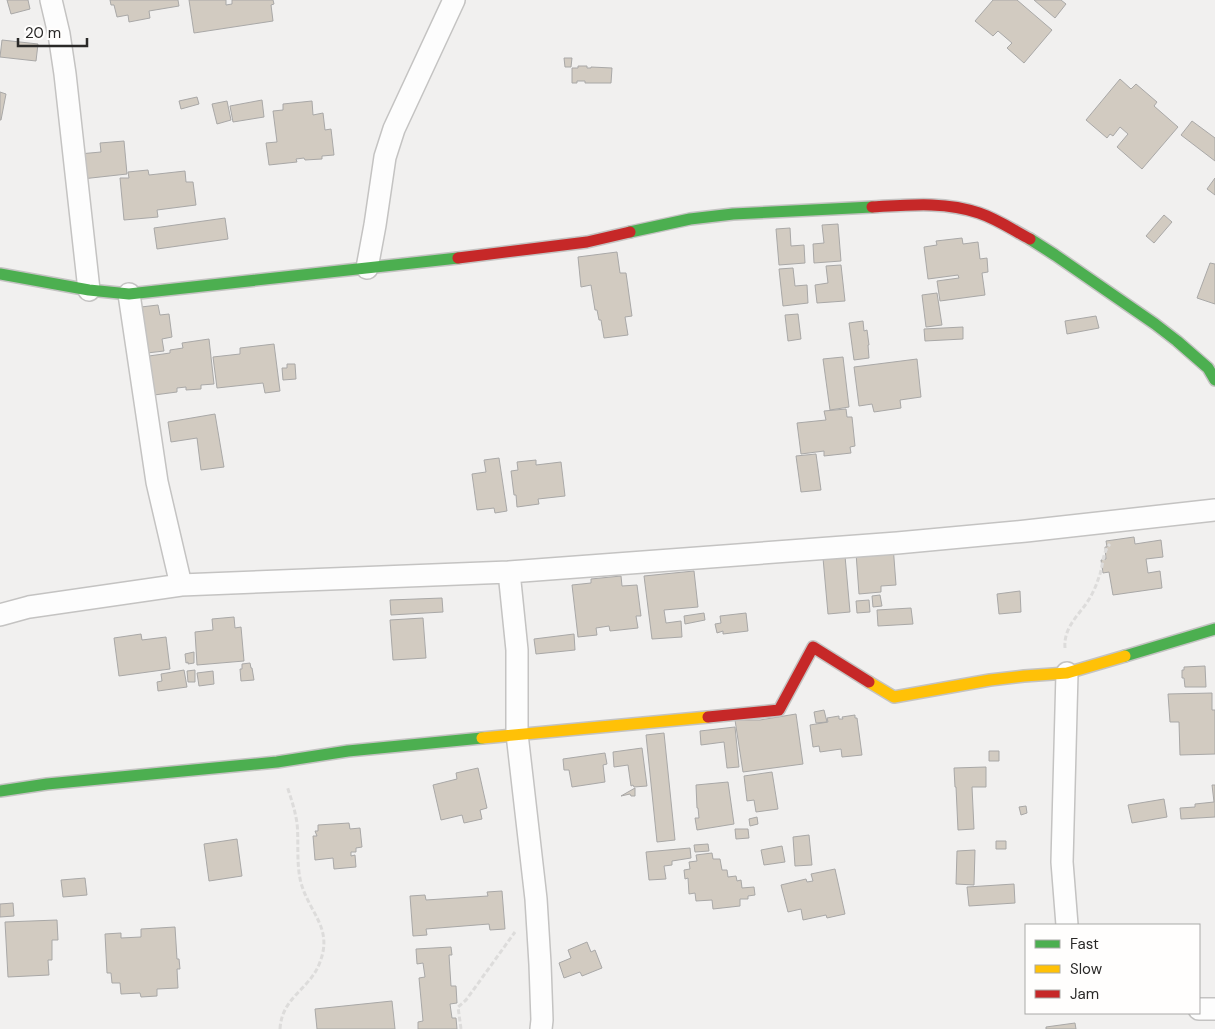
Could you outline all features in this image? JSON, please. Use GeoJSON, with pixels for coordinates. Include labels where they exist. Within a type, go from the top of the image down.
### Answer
{"type":"FeatureCollection","features":[{"type":"Feature","properties":{"kind":"street"},"geometry":{"type":"LineString","coordinates":[[51,0],[60,34],[89,290]]}},
{"type":"Feature","properties":{"kind":"street"},"geometry":{"type":"LineString","coordinates":[[366,268],[375,225],[385,157],[394,129],[454,0]]}},
{"type":"Feature","properties":{"kind":"street"},"geometry":{"type":"LineString","coordinates":[[0,274],[89,290],[129,294],[528,250],[587,242],[690,219],[734,214],[902,205],[947,206],[980,213],[1006,225],[1055,255],[1177,341],[1208,368],[1215,380]]}},
{"type":"Feature","properties":{"kind":"street"},"geometry":{"type":"LineString","coordinates":[[129,294],[157,482],[180,585]]}},
{"type":"Feature","properties":{"kind":"street"},"geometry":{"type":"LineString","coordinates":[[0,615],[29,607],[180,585],[509,572],[943,539],[1215,510]]}},
{"type":"Feature","properties":{"kind":"street"},"geometry":{"type":"LineString","coordinates":[[509,572],[517,650],[518,734],[536,899],[541,1029]]}},
{"type":"Feature","properties":{"kind":"street"},"geometry":{"type":"LineString","coordinates":[[0,792],[47,784],[277,762],[348,752],[518,734],[779,710],[813,647],[894,697],[990,680],[1067,673],[1215,629]]}},
{"type":"Feature","properties":{"kind":"street"},"geometry":{"type":"LineString","coordinates":[[1067,673],[1062,862],[1067,924]]}},
{"type":"Feature","properties":{"kind":"street"},"geometry":{"type":"LineString","coordinates":[[1200,1009],[1215,1009]]}},
{"type":"Feature","properties":{"kind":"path"},"geometry":{"type":"LineString","coordinates":[[1067,673],[1064,643],[1066,633],[1071,623],[1090,599],[1100,576],[1106,549],[1112,542]]}},
{"type":"Feature","properties":{"kind":"path"},"geometry":{"type":"LineString","coordinates":[[277,762],[292,799],[295,812],[298,836],[297,859],[301,884],[321,924],[324,941],[324,951],[317,971],[287,1005],[280,1021],[280,1029]]}},
{"type":"Feature","properties":{"kind":"path"},"geometry":{"type":"LineString","coordinates":[[461,1029],[458,1007],[470,994],[518,928]]}},
{"type":"Feature","properties":{"kind":"building"},"geometry":{"type":"Polygon","coordinates":[[[7,0],[28,0],[30,9],[11,14],[7,0]]]}},
{"type":"Feature","properties":{"kind":"building"},"geometry":{"type":"Polygon","coordinates":[[[110,0],[178,0],[179,6],[149,11],[150,18],[129,22],[128,15],[117,17],[114,5],[111,5],[110,0]]]}},
{"type":"Feature","properties":{"kind":"building"},"geometry":{"type":"Polygon","coordinates":[[[189,0],[226,0],[226,5],[232,4],[232,0],[273,0],[274,4],[271,5],[273,21],[194,33],[189,0]]]}},
{"type":"Feature","properties":{"kind":"building"},"geometry":{"type":"Polygon","coordinates":[[[993,0],[1017,0],[1052,30],[1024,63],[1007,48],[1012,43],[998,31],[993,36],[975,21],[993,0]]]}},
{"type":"Feature","properties":{"kind":"building"},"geometry":{"type":"Polygon","coordinates":[[[1034,0],[1061,0],[1066,4],[1055,18],[1034,0]]]}},
{"type":"Feature","properties":{"kind":"building"},"geometry":{"type":"Polygon","coordinates":[[[2,40],[38,44],[36,61],[0,57],[2,40]]]}},
{"type":"Feature","properties":{"kind":"building"},"geometry":{"type":"Polygon","coordinates":[[[564,58],[572,58],[571,67],[565,67],[564,58]]]}},
{"type":"Feature","properties":{"kind":"building"},"geometry":{"type":"Polygon","coordinates":[[[578,66],[612,68],[611,83],[585,83],[585,81],[577,81],[577,83],[572,83],[572,68],[578,68],[578,66]]]}},
{"type":"Feature","properties":{"kind":"building"},"geometry":{"type":"Polygon","coordinates":[[[1120,79],[1131,89],[1136,84],[1157,102],[1154,106],[1178,127],[1142,169],[1117,147],[1128,134],[1120,127],[1113,136],[1110,134],[1107,138],[1086,120],[1120,79]]]}},
{"type":"Feature","properties":{"kind":"building"},"geometry":{"type":"Polygon","coordinates":[[[0,92],[6,94],[1,120],[0,120],[0,92]]]}},
{"type":"Feature","properties":{"kind":"building"},"geometry":{"type":"Polygon","coordinates":[[[197,97],[199,104],[181,109],[179,101],[197,97]]]}},
{"type":"Feature","properties":{"kind":"building"},"geometry":{"type":"Polygon","coordinates":[[[262,100],[264,117],[233,122],[230,106],[262,100]]]}},
{"type":"Feature","properties":{"kind":"building"},"geometry":{"type":"Polygon","coordinates":[[[227,101],[231,120],[217,124],[212,104],[227,101]]]}},
{"type":"Feature","properties":{"kind":"building"},"geometry":{"type":"Polygon","coordinates":[[[312,101],[313,115],[323,113],[325,130],[331,129],[334,155],[322,156],[322,159],[305,160],[304,158],[296,159],[297,162],[269,165],[266,143],[277,142],[273,111],[283,110],[283,104],[312,101]]]}},
{"type":"Feature","properties":{"kind":"building"},"geometry":{"type":"Polygon","coordinates":[[[1192,121],[1215,138],[1215,161],[1181,135],[1192,121]]]}},
{"type":"Feature","properties":{"kind":"building"},"geometry":{"type":"Polygon","coordinates":[[[124,141],[127,174],[82,179],[79,154],[101,152],[100,143],[124,141]]]}},
{"type":"Feature","properties":{"kind":"building"},"geometry":{"type":"Polygon","coordinates":[[[148,170],[149,175],[185,171],[186,182],[193,182],[196,205],[157,210],[158,217],[124,220],[120,178],[129,178],[128,172],[148,170]]]}},
{"type":"Feature","properties":{"kind":"building"},"geometry":{"type":"Polygon","coordinates":[[[1215,178],[1215,195],[1207,189],[1215,178]]]}},
{"type":"Feature","properties":{"kind":"building"},"geometry":{"type":"Polygon","coordinates":[[[1164,215],[1172,222],[1154,243],[1146,236],[1164,215]]]}},
{"type":"Feature","properties":{"kind":"building"},"geometry":{"type":"Polygon","coordinates":[[[225,218],[228,239],[157,249],[154,228],[225,218]]]}},
{"type":"Feature","properties":{"kind":"building"},"geometry":{"type":"Polygon","coordinates":[[[838,224],[841,261],[814,263],[813,244],[824,243],[822,225],[838,224]]]}},
{"type":"Feature","properties":{"kind":"building"},"geometry":{"type":"Polygon","coordinates":[[[790,228],[791,246],[804,245],[805,263],[779,265],[776,229],[790,228]]]}},
{"type":"Feature","properties":{"kind":"building"},"geometry":{"type":"Polygon","coordinates":[[[962,238],[963,244],[978,242],[980,259],[987,258],[988,272],[982,273],[985,295],[940,301],[937,281],[959,278],[958,275],[928,279],[924,247],[937,245],[936,241],[962,238]]]}},
{"type":"Feature","properties":{"kind":"building"},"geometry":{"type":"Polygon","coordinates":[[[617,252],[620,273],[626,273],[632,316],[625,317],[628,335],[604,338],[601,320],[599,320],[597,310],[595,310],[591,285],[581,287],[578,257],[617,252]]]}},
{"type":"Feature","properties":{"kind":"building"},"geometry":{"type":"Polygon","coordinates":[[[1210,263],[1215,264],[1215,304],[1197,298],[1210,263]]]}},
{"type":"Feature","properties":{"kind":"building"},"geometry":{"type":"Polygon","coordinates":[[[841,265],[845,301],[817,303],[815,285],[828,283],[826,266],[841,265]]]}},
{"type":"Feature","properties":{"kind":"building"},"geometry":{"type":"Polygon","coordinates":[[[793,268],[795,286],[807,285],[808,303],[783,306],[779,269],[793,268]]]}},
{"type":"Feature","properties":{"kind":"building"},"geometry":{"type":"Polygon","coordinates":[[[937,293],[942,325],[926,327],[922,295],[937,293]]]}},
{"type":"Feature","properties":{"kind":"building"},"geometry":{"type":"Polygon","coordinates":[[[158,305],[160,315],[169,314],[172,337],[162,339],[164,351],[147,353],[141,307],[158,305]]]}},
{"type":"Feature","properties":{"kind":"building"},"geometry":{"type":"Polygon","coordinates":[[[798,314],[801,339],[788,341],[785,315],[798,314]]]}},
{"type":"Feature","properties":{"kind":"building"},"geometry":{"type":"Polygon","coordinates":[[[1096,316],[1099,328],[1067,334],[1065,321],[1096,316]]]}},
{"type":"Feature","properties":{"kind":"building"},"geometry":{"type":"Polygon","coordinates":[[[863,321],[864,331],[867,330],[869,358],[854,360],[849,323],[863,321]]]}},
{"type":"Feature","properties":{"kind":"building"},"geometry":{"type":"Polygon","coordinates":[[[963,327],[963,339],[925,341],[924,329],[963,327]]]}},
{"type":"Feature","properties":{"kind":"building"},"geometry":{"type":"Polygon","coordinates":[[[209,339],[214,384],[201,385],[201,389],[186,390],[186,387],[177,388],[177,392],[154,395],[149,356],[170,353],[170,350],[183,348],[182,343],[209,339]]]}},
{"type":"Feature","properties":{"kind":"building"},"geometry":{"type":"Polygon","coordinates":[[[274,344],[280,391],[265,393],[263,383],[217,388],[213,357],[240,354],[240,348],[274,344]]]}},
{"type":"Feature","properties":{"kind":"building"},"geometry":{"type":"Polygon","coordinates":[[[843,357],[849,407],[830,410],[823,359],[843,357]]]}},
{"type":"Feature","properties":{"kind":"building"},"geometry":{"type":"Polygon","coordinates":[[[917,359],[921,397],[900,400],[901,408],[874,412],[872,404],[859,406],[854,367],[917,359]]]}},
{"type":"Feature","properties":{"kind":"building"},"geometry":{"type":"Polygon","coordinates":[[[287,364],[295,364],[296,379],[283,380],[282,368],[287,368],[287,364]]]}},
{"type":"Feature","properties":{"kind":"building"},"geometry":{"type":"Polygon","coordinates":[[[846,409],[847,417],[852,417],[855,446],[850,447],[851,453],[824,456],[824,451],[801,454],[797,423],[826,420],[824,411],[846,409]]]}},
{"type":"Feature","properties":{"kind":"building"},"geometry":{"type":"Polygon","coordinates":[[[215,414],[224,467],[201,470],[197,438],[171,442],[168,422],[215,414]]]}},
{"type":"Feature","properties":{"kind":"building"},"geometry":{"type":"Polygon","coordinates":[[[816,454],[821,490],[801,492],[796,456],[816,454]]]}},
{"type":"Feature","properties":{"kind":"building"},"geometry":{"type":"Polygon","coordinates":[[[499,458],[507,511],[495,513],[494,508],[477,510],[472,474],[486,472],[484,460],[499,458]]]}},
{"type":"Feature","properties":{"kind":"building"},"geometry":{"type":"Polygon","coordinates":[[[536,460],[536,465],[561,462],[565,496],[538,499],[539,504],[517,507],[511,471],[518,470],[517,462],[536,460]]]}},
{"type":"Feature","properties":{"kind":"building"},"geometry":{"type":"Polygon","coordinates":[[[1134,537],[1135,544],[1161,540],[1163,557],[1146,559],[1148,573],[1160,571],[1162,588],[1113,595],[1109,572],[1103,573],[1101,560],[1106,559],[1106,541],[1134,537]]]}},
{"type":"Feature","properties":{"kind":"building"},"geometry":{"type":"Polygon","coordinates":[[[893,545],[896,585],[881,586],[881,592],[859,594],[856,553],[893,545]]]}},
{"type":"Feature","properties":{"kind":"building"},"geometry":{"type":"Polygon","coordinates":[[[845,556],[850,612],[828,614],[823,558],[845,556]]]}},
{"type":"Feature","properties":{"kind":"building"},"geometry":{"type":"Polygon","coordinates":[[[694,571],[698,607],[664,610],[666,623],[681,621],[682,637],[652,639],[644,576],[694,571]]]}},
{"type":"Feature","properties":{"kind":"building"},"geometry":{"type":"Polygon","coordinates":[[[621,576],[622,586],[637,585],[641,616],[636,616],[638,628],[610,631],[609,626],[596,628],[597,635],[578,637],[572,585],[591,583],[591,579],[621,576]]]}},
{"type":"Feature","properties":{"kind":"building"},"geometry":{"type":"Polygon","coordinates":[[[1020,591],[1021,612],[999,614],[997,594],[1020,591]]]}},
{"type":"Feature","properties":{"kind":"building"},"geometry":{"type":"Polygon","coordinates":[[[880,595],[882,606],[873,607],[872,596],[880,595]]]}},
{"type":"Feature","properties":{"kind":"building"},"geometry":{"type":"Polygon","coordinates":[[[442,598],[443,612],[391,615],[390,600],[442,598]]]}},
{"type":"Feature","properties":{"kind":"building"},"geometry":{"type":"Polygon","coordinates":[[[869,600],[870,612],[857,613],[856,601],[869,600]]]}},
{"type":"Feature","properties":{"kind":"building"},"geometry":{"type":"Polygon","coordinates":[[[911,608],[913,624],[878,626],[877,610],[911,608]]]}},
{"type":"Feature","properties":{"kind":"building"},"geometry":{"type":"Polygon","coordinates":[[[704,613],[705,620],[685,624],[684,616],[704,613]]]}},
{"type":"Feature","properties":{"kind":"building"},"geometry":{"type":"Polygon","coordinates":[[[746,613],[748,631],[723,634],[723,631],[717,633],[715,624],[721,623],[720,616],[746,613]]]}},
{"type":"Feature","properties":{"kind":"building"},"geometry":{"type":"Polygon","coordinates":[[[234,617],[235,628],[241,627],[244,661],[197,665],[195,632],[213,630],[212,619],[234,617]]]}},
{"type":"Feature","properties":{"kind":"building"},"geometry":{"type":"Polygon","coordinates":[[[423,618],[426,658],[393,660],[390,620],[423,618]]]}},
{"type":"Feature","properties":{"kind":"building"},"geometry":{"type":"Polygon","coordinates":[[[141,634],[142,640],[166,637],[170,669],[119,676],[114,638],[141,634]]]}},
{"type":"Feature","properties":{"kind":"building"},"geometry":{"type":"Polygon","coordinates":[[[574,634],[575,650],[536,654],[534,639],[574,634]]]}},
{"type":"Feature","properties":{"kind":"building"},"geometry":{"type":"Polygon","coordinates":[[[194,652],[194,663],[186,663],[185,654],[194,652]]]}},
{"type":"Feature","properties":{"kind":"building"},"geometry":{"type":"Polygon","coordinates":[[[250,663],[254,680],[241,681],[240,669],[242,669],[242,664],[250,663]]]}},
{"type":"Feature","properties":{"kind":"building"},"geometry":{"type":"Polygon","coordinates":[[[1205,666],[1206,687],[1185,687],[1184,678],[1182,678],[1184,667],[1205,666]]]}},
{"type":"Feature","properties":{"kind":"building"},"geometry":{"type":"Polygon","coordinates":[[[184,670],[187,687],[158,691],[157,682],[162,681],[161,674],[184,670]]]}},
{"type":"Feature","properties":{"kind":"building"},"geometry":{"type":"Polygon","coordinates":[[[195,670],[195,682],[188,682],[187,671],[195,670]]]}},
{"type":"Feature","properties":{"kind":"building"},"geometry":{"type":"Polygon","coordinates":[[[213,671],[214,684],[199,686],[197,673],[213,671]]]}},
{"type":"Feature","properties":{"kind":"building"},"geometry":{"type":"Polygon","coordinates":[[[1212,693],[1212,710],[1215,710],[1215,754],[1180,755],[1179,722],[1170,722],[1168,694],[1212,693]]]}},
{"type":"Feature","properties":{"kind":"building"},"geometry":{"type":"Polygon","coordinates":[[[824,710],[827,722],[816,723],[814,712],[824,710]]]}},
{"type":"Feature","properties":{"kind":"building"},"geometry":{"type":"Polygon","coordinates":[[[796,714],[803,764],[743,772],[735,720],[760,720],[796,714]]]}},
{"type":"Feature","properties":{"kind":"building"},"geometry":{"type":"Polygon","coordinates":[[[855,715],[862,755],[842,757],[841,749],[820,752],[819,746],[813,747],[810,725],[828,722],[827,718],[839,716],[839,719],[843,719],[842,717],[855,715]]]}},
{"type":"Feature","properties":{"kind":"building"},"geometry":{"type":"Polygon","coordinates":[[[735,727],[739,767],[727,768],[724,742],[701,745],[700,731],[735,727]]]}},
{"type":"Feature","properties":{"kind":"building"},"geometry":{"type":"Polygon","coordinates":[[[664,733],[675,840],[657,842],[646,735],[664,733]]]}},
{"type":"Feature","properties":{"kind":"building"},"geometry":{"type":"Polygon","coordinates":[[[642,748],[647,786],[634,787],[633,785],[631,786],[628,765],[614,767],[613,752],[642,748]]]}},
{"type":"Feature","properties":{"kind":"building"},"geometry":{"type":"Polygon","coordinates":[[[989,751],[999,751],[999,761],[989,761],[989,751]]]}},
{"type":"Feature","properties":{"kind":"building"},"geometry":{"type":"Polygon","coordinates":[[[605,753],[607,764],[603,765],[605,782],[572,787],[569,770],[564,770],[563,759],[605,753]]]}},
{"type":"Feature","properties":{"kind":"building"},"geometry":{"type":"Polygon","coordinates":[[[986,767],[986,787],[972,787],[974,829],[958,830],[954,768],[986,767]]]}},
{"type":"Feature","properties":{"kind":"building"},"geometry":{"type":"Polygon","coordinates":[[[478,768],[487,808],[480,810],[482,819],[464,823],[462,815],[441,820],[433,785],[457,779],[456,773],[478,768]]]}},
{"type":"Feature","properties":{"kind":"building"},"geometry":{"type":"Polygon","coordinates":[[[772,772],[778,809],[756,812],[754,800],[747,801],[744,776],[772,772]]]}},
{"type":"Feature","properties":{"kind":"building"},"geometry":{"type":"Polygon","coordinates":[[[728,782],[734,824],[697,830],[695,818],[699,818],[696,785],[728,782]]]}},
{"type":"Feature","properties":{"kind":"building"},"geometry":{"type":"Polygon","coordinates":[[[1212,785],[1215,785],[1215,817],[1181,819],[1180,808],[1195,807],[1195,804],[1214,802],[1212,785]]]}},
{"type":"Feature","properties":{"kind":"building"},"geometry":{"type":"Polygon","coordinates":[[[635,788],[635,796],[630,794],[621,796],[635,788]]]}},
{"type":"Feature","properties":{"kind":"building"},"geometry":{"type":"Polygon","coordinates":[[[1164,799],[1167,817],[1132,823],[1128,805],[1164,799]]]}},
{"type":"Feature","properties":{"kind":"building"},"geometry":{"type":"Polygon","coordinates":[[[1026,806],[1027,813],[1021,815],[1019,807],[1026,806]]]}},
{"type":"Feature","properties":{"kind":"building"},"geometry":{"type":"Polygon","coordinates":[[[757,817],[758,824],[750,826],[749,819],[757,817]]]}},
{"type":"Feature","properties":{"kind":"building"},"geometry":{"type":"Polygon","coordinates":[[[349,823],[350,829],[360,828],[362,847],[356,848],[356,852],[351,852],[351,856],[355,855],[356,867],[334,869],[333,858],[315,860],[313,836],[317,836],[315,831],[318,831],[318,825],[349,823]]]}},
{"type":"Feature","properties":{"kind":"building"},"geometry":{"type":"Polygon","coordinates":[[[735,829],[748,829],[749,838],[736,839],[735,829]]]}},
{"type":"Feature","properties":{"kind":"building"},"geometry":{"type":"Polygon","coordinates":[[[809,835],[812,865],[795,866],[793,837],[809,835]]]}},
{"type":"Feature","properties":{"kind":"building"},"geometry":{"type":"Polygon","coordinates":[[[237,839],[242,876],[209,881],[204,844],[237,839]]]}},
{"type":"Feature","properties":{"kind":"building"},"geometry":{"type":"Polygon","coordinates":[[[996,841],[1006,841],[1006,849],[996,849],[996,841]]]}},
{"type":"Feature","properties":{"kind":"building"},"geometry":{"type":"Polygon","coordinates":[[[708,844],[709,851],[695,852],[694,845],[708,844]]]}},
{"type":"Feature","properties":{"kind":"building"},"geometry":{"type":"Polygon","coordinates":[[[782,846],[785,862],[764,865],[761,850],[782,846]]]}},
{"type":"Feature","properties":{"kind":"building"},"geometry":{"type":"Polygon","coordinates":[[[690,848],[691,858],[672,861],[672,865],[664,866],[666,879],[649,880],[646,852],[690,848]]]}},
{"type":"Feature","properties":{"kind":"building"},"geometry":{"type":"Polygon","coordinates":[[[975,850],[974,885],[956,884],[957,851],[975,850]]]}},
{"type":"Feature","properties":{"kind":"building"},"geometry":{"type":"Polygon","coordinates":[[[712,853],[713,859],[720,859],[722,870],[727,870],[728,877],[736,876],[737,881],[741,880],[742,888],[754,887],[755,895],[748,896],[748,899],[740,899],[740,906],[713,909],[712,900],[696,901],[695,893],[689,894],[688,878],[685,879],[684,870],[690,869],[689,862],[697,861],[696,855],[712,853]]]}},
{"type":"Feature","properties":{"kind":"building"},"geometry":{"type":"Polygon","coordinates":[[[835,869],[845,914],[827,918],[826,915],[803,920],[801,909],[788,912],[781,885],[806,879],[807,882],[813,881],[811,874],[835,869]]]}},
{"type":"Feature","properties":{"kind":"building"},"geometry":{"type":"Polygon","coordinates":[[[85,878],[87,895],[63,897],[61,880],[85,878]]]}},
{"type":"Feature","properties":{"kind":"building"},"geometry":{"type":"Polygon","coordinates":[[[1014,884],[1015,903],[969,906],[967,887],[1014,884]]]}},
{"type":"Feature","properties":{"kind":"building"},"geometry":{"type":"Polygon","coordinates":[[[502,891],[505,929],[490,930],[489,924],[426,929],[427,935],[413,936],[410,896],[425,895],[426,900],[488,896],[487,892],[502,891]]]}},
{"type":"Feature","properties":{"kind":"building"},"geometry":{"type":"Polygon","coordinates":[[[13,903],[14,916],[0,917],[0,904],[13,903]]]}},
{"type":"Feature","properties":{"kind":"building"},"geometry":{"type":"Polygon","coordinates":[[[57,920],[58,940],[52,940],[52,960],[48,960],[49,975],[8,977],[5,922],[57,920]]]}},
{"type":"Feature","properties":{"kind":"building"},"geometry":{"type":"Polygon","coordinates":[[[175,927],[177,959],[179,959],[180,969],[177,969],[178,988],[157,989],[157,996],[141,997],[140,993],[121,994],[120,983],[112,983],[111,973],[107,973],[105,934],[121,933],[121,938],[141,937],[141,929],[175,927]]]}},
{"type":"Feature","properties":{"kind":"building"},"geometry":{"type":"Polygon","coordinates":[[[587,942],[591,952],[595,950],[602,968],[582,976],[580,972],[564,978],[559,963],[571,958],[568,950],[587,942]]]}},
{"type":"Feature","properties":{"kind":"building"},"geometry":{"type":"Polygon","coordinates":[[[451,947],[452,955],[449,955],[451,986],[456,986],[457,1003],[450,1004],[452,1018],[456,1018],[457,1029],[418,1029],[418,1022],[423,1021],[419,978],[425,977],[423,963],[417,964],[416,949],[451,947]]]}},
{"type":"Feature","properties":{"kind":"building"},"geometry":{"type":"Polygon","coordinates":[[[392,1001],[395,1029],[317,1029],[315,1009],[392,1001]]]}},
{"type":"Feature","properties":{"kind":"building"},"geometry":{"type":"Polygon","coordinates":[[[1075,1023],[1076,1029],[1046,1029],[1046,1027],[1075,1023]]]}},
{"type":"Feature","properties":{"kind":"traffic: fast"},"geometry":{"type":"LineString","coordinates":[[630,232],[690,219],[733,214],[872,207]]}},
{"type":"Feature","properties":{"kind":"traffic: fast"},"geometry":{"type":"LineString","coordinates":[[1030,239],[1155,324],[1208,368],[1215,380]]}},
{"type":"Feature","properties":{"kind":"traffic: fast"},"geometry":{"type":"LineString","coordinates":[[0,274],[89,290],[129,294],[458,258]]}},
{"type":"Feature","properties":{"kind":"traffic: fast"},"geometry":{"type":"LineString","coordinates":[[1125,656],[1215,629]]}},
{"type":"Feature","properties":{"kind":"traffic: fast"},"geometry":{"type":"LineString","coordinates":[[0,791],[47,784],[277,762],[348,751],[482,738]]}},
{"type":"Feature","properties":{"kind":"traffic: slow"},"geometry":{"type":"LineString","coordinates":[[869,682],[894,697],[990,680],[1067,673],[1125,656]]}},
{"type":"Feature","properties":{"kind":"traffic: slow"},"geometry":{"type":"LineString","coordinates":[[482,738],[708,717]]}},
{"type":"Feature","properties":{"kind":"traffic: jam"},"geometry":{"type":"LineString","coordinates":[[872,207],[939,205],[966,209],[992,218],[1030,239]]}},
{"type":"Feature","properties":{"kind":"traffic: jam"},"geometry":{"type":"LineString","coordinates":[[458,258],[587,242],[630,232]]}},
{"type":"Feature","properties":{"kind":"traffic: jam"},"geometry":{"type":"LineString","coordinates":[[708,717],[779,710],[813,647],[869,682]]}}]}
